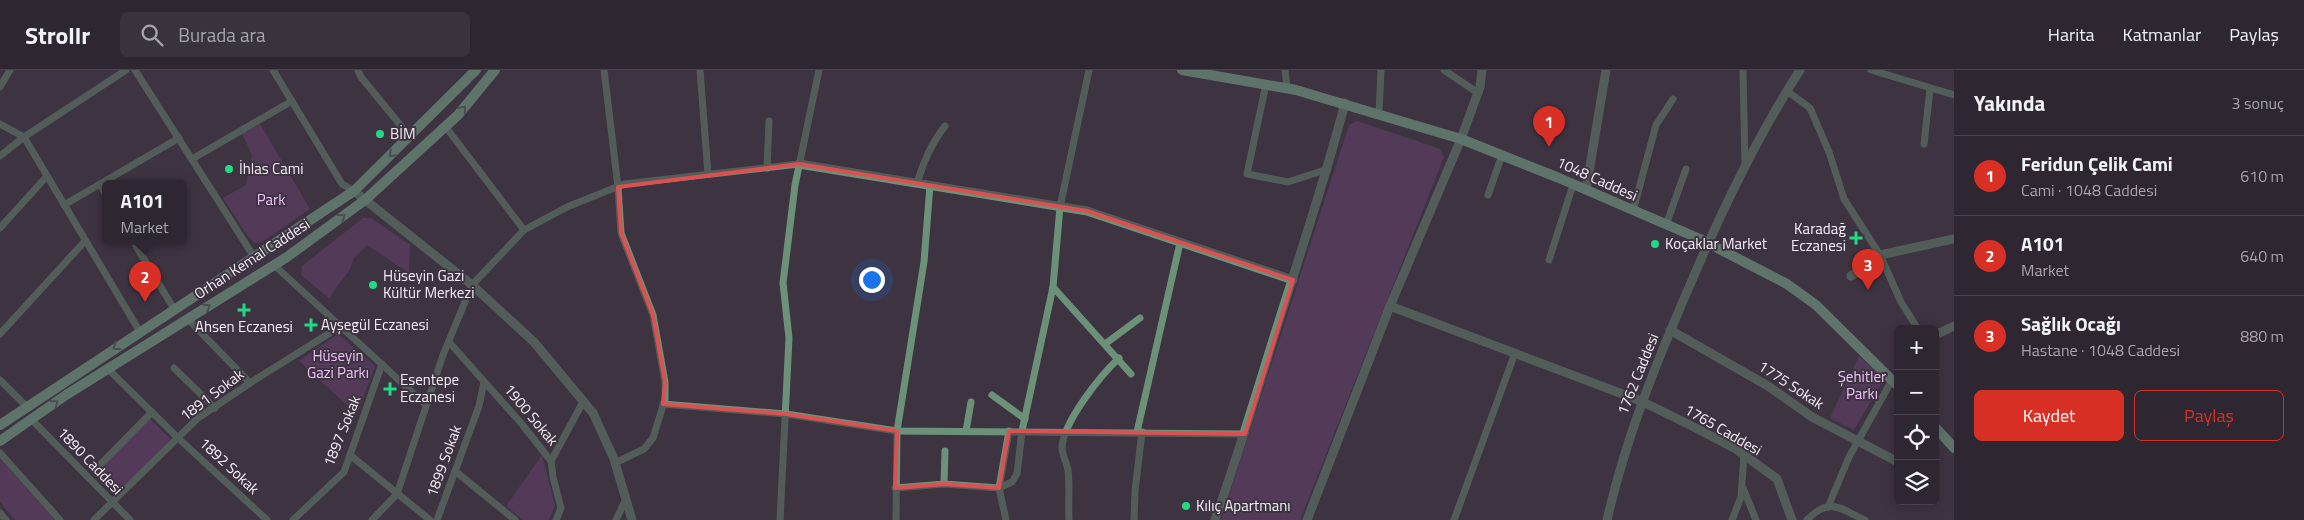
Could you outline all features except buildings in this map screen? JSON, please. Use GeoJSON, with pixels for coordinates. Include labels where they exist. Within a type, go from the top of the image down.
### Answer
{"type":"FeatureCollection","features":[{"type":"Feature","properties":{"kind":"main road","name":"Orhan Kemal Caddesi"},"geometry":{"type":"LineString","coordinates":[[0,425],[26,406],[354,191],[476,70]]}},
{"type":"Feature","properties":{"kind":"main road","name":"Orhan Kemal Caddesi"},"geometry":{"type":"LineString","coordinates":[[0,441],[108,369],[274,265],[365,200],[446,126],[495,70]]}},
{"type":"Feature","properties":{"kind":"main road","name":"1048 Caddesi"},"geometry":{"type":"LineString","coordinates":[[1182,70],[1287,88],[1345,103],[1461,139],[1586,190],[1708,243],[1786,284],[1816,305],[1894,382]]}},
{"type":"Feature","properties":{"kind":"main road"},"geometry":{"type":"LineString","coordinates":[[26,406],[32,420]]}},
{"type":"Feature","properties":{"kind":"main road"},"geometry":{"type":"LineString","coordinates":[[1939,431],[1954,448]]}},
{"type":"Feature","properties":{"kind":"street"},"geometry":{"type":"LineString","coordinates":[[0,87],[10,70]]}},
{"type":"Feature","properties":{"kind":"street"},"geometry":{"type":"LineString","coordinates":[[0,156],[24,137],[126,70]]}},
{"type":"Feature","properties":{"kind":"street"},"geometry":{"type":"LineString","coordinates":[[135,70],[254,257]]}},
{"type":"Feature","properties":{"kind":"street"},"geometry":{"type":"LineString","coordinates":[[273,70],[342,184],[354,191],[472,285],[534,342],[593,413],[615,463],[632,520]]}},
{"type":"Feature","properties":{"kind":"street"},"geometry":{"type":"LineString","coordinates":[[358,70],[361,77],[410,136]]}},
{"type":"Feature","properties":{"kind":"street"},"geometry":{"type":"LineString","coordinates":[[604,70],[618,186],[621,233],[653,315],[665,382],[664,404],[653,438],[644,449],[615,463]]}},
{"type":"Feature","properties":{"kind":"street"},"geometry":{"type":"LineString","coordinates":[[700,70],[708,174]]}},
{"type":"Feature","properties":{"kind":"street"},"geometry":{"type":"LineString","coordinates":[[780,520],[789,338],[783,283],[795,185],[819,70]]}},
{"type":"Feature","properties":{"kind":"street"},"geometry":{"type":"LineString","coordinates":[[896,488],[944,484],[999,488],[1012,482],[1017,474],[1022,431],[1053,287],[1060,206],[1089,70]]}},
{"type":"Feature","properties":{"kind":"street"},"geometry":{"type":"LineString","coordinates":[[1285,70],[1287,88]]}},
{"type":"Feature","properties":{"kind":"street"},"geometry":{"type":"LineString","coordinates":[[1379,113],[1381,70]]}},
{"type":"Feature","properties":{"kind":"street"},"geometry":{"type":"LineString","coordinates":[[1444,70],[1478,93]]}},
{"type":"Feature","properties":{"kind":"street"},"geometry":{"type":"LineString","coordinates":[[1306,520],[1390,306],[1461,139],[1478,93],[1482,70]]}},
{"type":"Feature","properties":{"kind":"street"},"geometry":{"type":"LineString","coordinates":[[1586,190],[1606,70]]}},
{"type":"Feature","properties":{"kind":"street"},"geometry":{"type":"LineString","coordinates":[[1742,70],[1745,169]]}},
{"type":"Feature","properties":{"kind":"street","name":"1762 Caddesi"},"geometry":{"type":"LineString","coordinates":[[1607,520],[1628,440],[1641,401],[1670,330],[1708,243],[1745,169],[1800,70]]}},
{"type":"Feature","properties":{"kind":"street"},"geometry":{"type":"LineString","coordinates":[[1871,70],[1954,95]]}},
{"type":"Feature","properties":{"kind":"street"},"geometry":{"type":"LineString","coordinates":[[1266,84],[1247,174],[1288,182],[1328,169]]}},
{"type":"Feature","properties":{"kind":"street"},"geometry":{"type":"LineString","coordinates":[[1924,144],[1930,89]]}},
{"type":"Feature","properties":{"kind":"street"},"geometry":{"type":"LineString","coordinates":[[1787,91],[1810,108],[1829,152],[1840,191],[1880,255],[1901,302],[1915,325]]}},
{"type":"Feature","properties":{"kind":"street"},"geometry":{"type":"LineString","coordinates":[[1633,211],[1656,125],[1673,99]]}},
{"type":"Feature","properties":{"kind":"street"},"geometry":{"type":"LineString","coordinates":[[192,159],[292,101]]}},
{"type":"Feature","properties":{"kind":"street"},"geometry":{"type":"LineString","coordinates":[[1215,520],[1245,434],[1328,169],[1345,103]]}},
{"type":"Feature","properties":{"kind":"street"},"geometry":{"type":"LineString","coordinates":[[767,168],[769,121]]}},
{"type":"Feature","properties":{"kind":"street"},"geometry":{"type":"LineString","coordinates":[[0,124],[24,137],[140,332]]}},
{"type":"Feature","properties":{"kind":"street"},"geometry":{"type":"LineString","coordinates":[[446,126],[524,230]]}},
{"type":"Feature","properties":{"kind":"street"},"geometry":{"type":"LineString","coordinates":[[917,183],[924,159],[933,141],[945,126]]}},
{"type":"Feature","properties":{"kind":"street"},"geometry":{"type":"LineString","coordinates":[[107,180],[178,138]]}},
{"type":"Feature","properties":{"kind":"street"},"geometry":{"type":"LineString","coordinates":[[1488,195],[1502,155]]}},
{"type":"Feature","properties":{"kind":"street"},"geometry":{"type":"LineString","coordinates":[[372,520],[398,494],[448,342],[472,285],[524,230],[567,207],[618,186],[799,164],[1087,211],[1293,280]]}},
{"type":"Feature","properties":{"kind":"street"},"geometry":{"type":"LineString","coordinates":[[1666,226],[1686,169]]}},
{"type":"Feature","properties":{"kind":"street"},"geometry":{"type":"LineString","coordinates":[[0,228],[47,176]]}},
{"type":"Feature","properties":{"kind":"street"},"geometry":{"type":"LineString","coordinates":[[64,205],[100,184],[102,188]]}},
{"type":"Feature","properties":{"kind":"street"},"geometry":{"type":"LineString","coordinates":[[896,520],[896,431],[924,262],[930,185]]}},
{"type":"Feature","properties":{"kind":"street"},"geometry":{"type":"LineString","coordinates":[[1550,260],[1573,185]]}},
{"type":"Feature","properties":{"kind":"street"},"geometry":{"type":"LineString","coordinates":[[1851,276],[1880,255],[1954,239]]}},
{"type":"Feature","properties":{"kind":"street"},"geometry":{"type":"LineString","coordinates":[[0,334],[85,241]]}},
{"type":"Feature","properties":{"kind":"street"},"geometry":{"type":"LineString","coordinates":[[1134,520],[1139,432],[1180,243]]}},
{"type":"Feature","properties":{"kind":"street"},"geometry":{"type":"LineString","coordinates":[[135,245],[174,310]]}},
{"type":"Feature","properties":{"kind":"street"},"geometry":{"type":"LineString","coordinates":[[274,265],[426,405]]}},
{"type":"Feature","properties":{"kind":"street"},"geometry":{"type":"LineString","coordinates":[[1053,287],[1119,358],[1131,374]]}},
{"type":"Feature","properties":{"kind":"street","name":"1765 Caddesi"},"geometry":{"type":"LineString","coordinates":[[1390,306],[1641,401],[1744,455],[1777,479],[1792,520]]}},
{"type":"Feature","properties":{"kind":"street"},"geometry":{"type":"LineString","coordinates":[[1106,344],[1140,318]]}},
{"type":"Feature","properties":{"kind":"street"},"geometry":{"type":"LineString","coordinates":[[188,319],[250,383]]}},
{"type":"Feature","properties":{"kind":"street","name":"1891 Sokak"},"geometry":{"type":"LineString","coordinates":[[94,520],[198,418],[341,326]]}},
{"type":"Feature","properties":{"kind":"street"},"geometry":{"type":"LineString","coordinates":[[1939,333],[1954,326]]}},
{"type":"Feature","properties":{"kind":"street","name":"1775 Sokak"},"geometry":{"type":"LineString","coordinates":[[1670,330],[1768,386],[1812,417],[1894,460]]}},
{"type":"Feature","properties":{"kind":"street","name":"1900 Sokak"},"geometry":{"type":"LineString","coordinates":[[448,342],[551,461],[561,508],[556,520]]}},
{"type":"Feature","properties":{"kind":"street"},"geometry":{"type":"LineString","coordinates":[[1454,520],[1515,354]]}},
{"type":"Feature","properties":{"kind":"street"},"geometry":{"type":"LineString","coordinates":[[1069,520],[1068,469],[1062,448],[1068,431],[1084,400],[1101,375],[1119,358]]}},
{"type":"Feature","properties":{"kind":"street","name":"1897 Sokak"},"geometry":{"type":"LineString","coordinates":[[293,520],[344,472],[382,364]]}},
{"type":"Feature","properties":{"kind":"street"},"geometry":{"type":"LineString","coordinates":[[174,368],[215,408]]}},
{"type":"Feature","properties":{"kind":"street","name":"1892 Sokak"},"geometry":{"type":"LineString","coordinates":[[108,369],[178,438],[267,520]]}},
{"type":"Feature","properties":{"kind":"street"},"geometry":{"type":"LineString","coordinates":[[0,380],[26,406]]}},
{"type":"Feature","properties":{"kind":"street","name":"1899 Sokak"},"geometry":{"type":"LineString","coordinates":[[437,520],[479,406],[484,382]]}},
{"type":"Feature","properties":{"kind":"street"},"geometry":{"type":"LineString","coordinates":[[1832,507],[1858,441],[1894,385]]}},
{"type":"Feature","properties":{"kind":"street"},"geometry":{"type":"LineString","coordinates":[[992,395],[1025,419]]}},
{"type":"Feature","properties":{"kind":"street"},"geometry":{"type":"LineString","coordinates":[[551,461],[584,402]]}},
{"type":"Feature","properties":{"kind":"street"},"geometry":{"type":"LineString","coordinates":[[966,431],[971,402]]}},
{"type":"Feature","properties":{"kind":"street"},"geometry":{"type":"LineString","coordinates":[[664,404],[786,414],[896,431],[1245,434]]}},
{"type":"Feature","properties":{"kind":"street"},"geometry":{"type":"LineString","coordinates":[[97,468],[152,412]]}},
{"type":"Feature","properties":{"kind":"street","name":"1890 Caddesi"},"geometry":{"type":"LineString","coordinates":[[32,420],[130,520]]}},
{"type":"Feature","properties":{"kind":"street"},"geometry":{"type":"LineString","coordinates":[[1006,520],[999,488],[1009,431]]}},
{"type":"Feature","properties":{"kind":"street"},"geometry":{"type":"LineString","coordinates":[[944,484],[945,451]]}},
{"type":"Feature","properties":{"kind":"street"},"geometry":{"type":"LineString","coordinates":[[0,453],[60,520]]}},
{"type":"Feature","properties":{"kind":"street"},"geometry":{"type":"LineString","coordinates":[[350,455],[430,520]]}},
{"type":"Feature","properties":{"kind":"street"},"geometry":{"type":"LineString","coordinates":[[1732,520],[1741,497],[1744,455]]}},
{"type":"Feature","properties":{"kind":"street"},"geometry":{"type":"LineString","coordinates":[[455,471],[515,520]]}},
{"type":"Feature","properties":{"kind":"street"},"geometry":{"type":"LineString","coordinates":[[1742,485],[1756,520]]}},
{"type":"Feature","properties":{"kind":"street"},"geometry":{"type":"LineString","coordinates":[[616,520],[626,499]]}},
{"type":"Feature","properties":{"kind":"street"},"geometry":{"type":"LineString","coordinates":[[1807,520],[1820,509],[1832,507],[1865,520]]}},
{"type":"Feature","properties":{"kind":"street"},"geometry":{"type":"LineString","coordinates":[[0,512],[6,520]]}},
{"type":"Feature","properties":{"kind":"highlighted area"},"geometry":{"type":"Polygon","coordinates":[[[799,164],[1087,211],[1293,280],[1245,434],[1009,431],[999,488],[944,484],[895,488],[897,431],[786,414],[663,404],[665,382],[653,315],[621,233],[618,187],[799,164]]]}},
{"type":"Feature","properties":{"kind":"green space"},"geometry":{"type":"Polygon","coordinates":[[[1357,121],[1440,149],[1444,157],[1300,520],[1221,520],[1349,125],[1357,121]]]}},
{"type":"Feature","properties":{"kind":"green space","name":"Park"},"geometry":{"type":"Polygon","coordinates":[[[260,124],[310,209],[262,242],[255,243],[249,238],[223,198],[246,185],[252,155],[242,134],[260,124]]]}},
{"type":"Feature","properties":{"kind":"green space"},"geometry":{"type":"Polygon","coordinates":[[[363,218],[371,218],[410,245],[409,273],[367,245],[353,259],[350,269],[330,299],[301,275],[302,266],[363,218]]]}},
{"type":"Feature","properties":{"kind":"green space","name":"Hüseyin Gazi Parkı"},"geometry":{"type":"Polygon","coordinates":[[[338,334],[375,366],[357,414],[299,361],[338,334]]]}},
{"type":"Feature","properties":{"kind":"green space","name":"Şehitler Parkı"},"geometry":{"type":"Polygon","coordinates":[[[1859,356],[1884,379],[1854,430],[1830,418],[1859,356]]]}},
{"type":"Feature","properties":{"kind":"green space"},"geometry":{"type":"Polygon","coordinates":[[[149,418],[172,440],[114,495],[93,474],[149,418]]]}},
{"type":"Feature","properties":{"kind":"green space"},"geometry":{"type":"Polygon","coordinates":[[[542,455],[555,505],[549,520],[523,520],[506,506],[542,455]]]}},
{"type":"Feature","properties":{"kind":"green space"},"geometry":{"type":"Polygon","coordinates":[[[0,459],[55,520],[15,520],[0,502],[0,459]]]}},
{"type":"Feature","properties":{"kind":"place","name":"BİM"},"geometry":{"type":"Point","coordinates":[380,134]}},
{"type":"Feature","properties":{"kind":"place","name":"Feridun Çelik Cami"},"geometry":{"type":"Point","coordinates":[1549,147]}},
{"type":"Feature","properties":{"kind":"place","name":"İhlas Cami"},"geometry":{"type":"Point","coordinates":[229,169]}},
{"type":"Feature","properties":{"kind":"place","name":"Karadağ Eczanesi"},"geometry":{"type":"Point","coordinates":[1856,238]}},
{"type":"Feature","properties":{"kind":"place","name":"Koçaklar Market"},"geometry":{"type":"Point","coordinates":[1655,244]}},
{"type":"Feature","properties":{"kind":"place","name":"Hüseyin Gazi Kültür Merkezi"},"geometry":{"type":"Point","coordinates":[373,285]}},
{"type":"Feature","properties":{"kind":"place","name":"Sağlık Ocağı"},"geometry":{"type":"Point","coordinates":[1868,290]}},
{"type":"Feature","properties":{"kind":"place","name":"A101"},"geometry":{"type":"Point","coordinates":[145,302]}},
{"type":"Feature","properties":{"kind":"place","name":"Ahsen Eczanesi"},"geometry":{"type":"Point","coordinates":[244,310]}},
{"type":"Feature","properties":{"kind":"place","name":"Ayşegül Eczanesi"},"geometry":{"type":"Point","coordinates":[311,325]}},
{"type":"Feature","properties":{"kind":"place","name":"Esentepe Eczanesi"},"geometry":{"type":"Point","coordinates":[390,389]}},
{"type":"Feature","properties":{"kind":"place","name":"Kılıç Apartmanı"},"geometry":{"type":"Point","coordinates":[1186,506]}}]}
